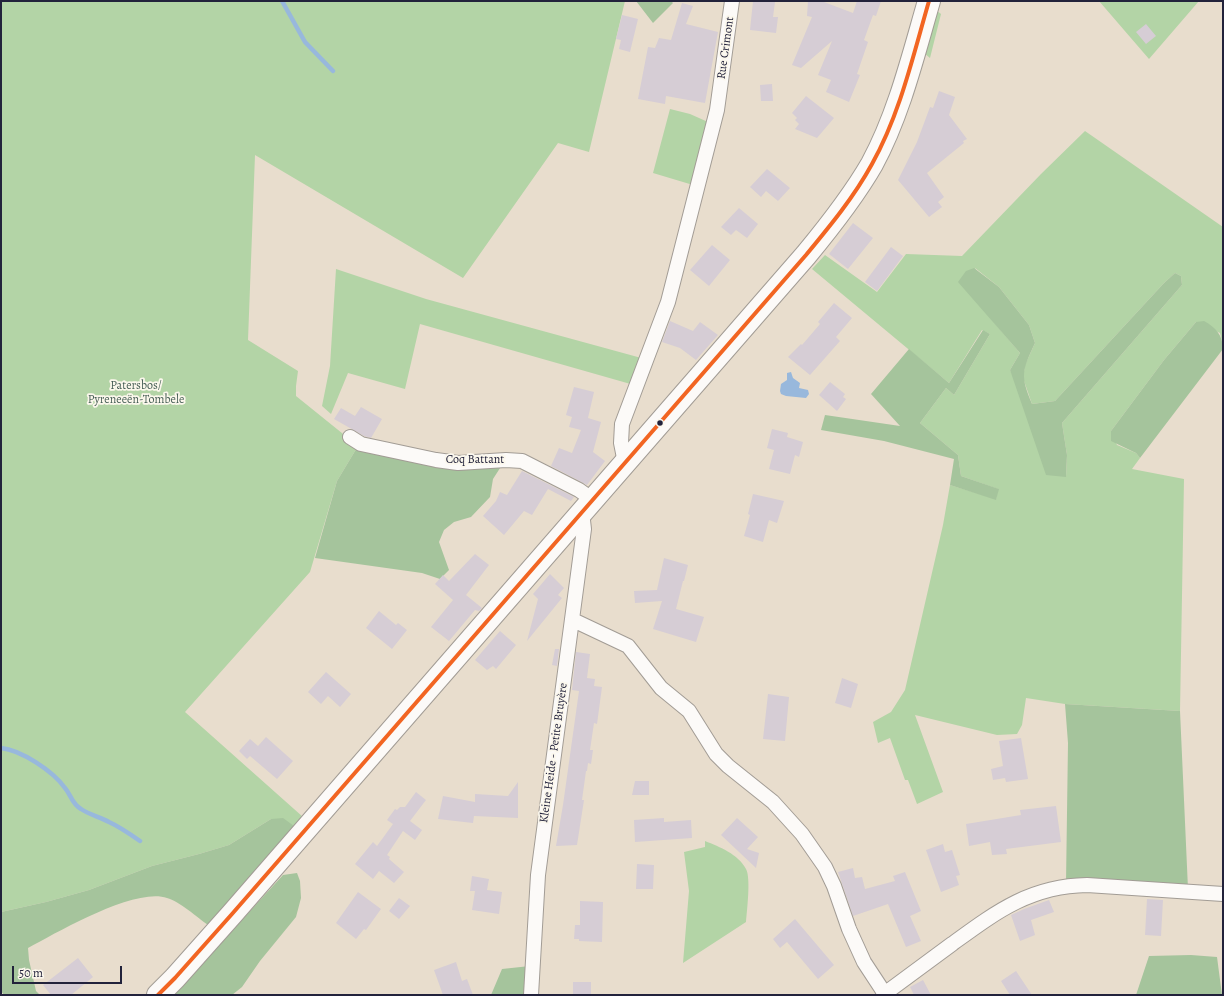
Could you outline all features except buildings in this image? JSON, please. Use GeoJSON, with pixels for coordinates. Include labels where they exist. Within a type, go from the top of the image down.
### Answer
{"type":"FeatureCollection","features":[{"type":"Feature","properties":{"kind":"main road"},"geometry":{"type":"LineString","coordinates":[[158,995],[232,914],[588,506],[806,255],[851,199],[872,163],[889,128],[929,1]]}},
{"type":"Feature","properties":{"kind":"street","name":"Rue Crimont"},"geometry":{"type":"LineString","coordinates":[[625,463],[621,442],[622,424],[668,302],[717,110],[732,1]]}},
{"type":"Feature","properties":{"kind":"street","name":"Coq Battant"},"geometry":{"type":"LineString","coordinates":[[350,437],[361,444],[436,460],[458,463],[506,460],[522,461],[579,490],[588,506]]}},
{"type":"Feature","properties":{"kind":"street","name":"Kleine Heide - Petite Bruyère"},"geometry":{"type":"LineString","coordinates":[[531,995],[538,875],[588,506]]}},
{"type":"Feature","properties":{"kind":"street"},"geometry":{"type":"LineString","coordinates":[[573,620],[628,646],[661,688],[688,711],[716,754],[728,766],[774,802],[802,834],[825,867],[864,962],[884,994],[980,923],[1023,898],[1047,889],[1072,885],[1087,885],[1223,894]]}},
{"type":"Feature","properties":{"kind":"green space","name":"Patersbos/ Pyreneeën-Tombele"},"geometry":{"type":"Polygon","coordinates":[[[1,1],[625,1],[589,152],[558,143],[463,278],[255,155],[248,340],[298,371],[296,396],[358,446],[337,481],[310,572],[185,712],[303,817],[294,826],[271,819],[229,845],[152,866],[89,890],[46,902],[1,912],[1,1]]]}},
{"type":"Feature","properties":{"kind":"green space"},"geometry":{"type":"Polygon","coordinates":[[[636,1],[671,1],[673,3],[653,23],[636,1]]]}},
{"type":"Feature","properties":{"kind":"green space"},"geometry":{"type":"Polygon","coordinates":[[[1099,1],[1199,1],[1149,59],[1099,1]]]}},
{"type":"Feature","properties":{"kind":"green space"},"geometry":{"type":"Polygon","coordinates":[[[936,10],[941,14],[930,58],[924,53],[936,10]]]}},
{"type":"Feature","properties":{"kind":"green space"},"geometry":{"type":"Polygon","coordinates":[[[670,109],[690,114],[708,122],[693,185],[653,173],[670,109]]]}},
{"type":"Feature","properties":{"kind":"green space"},"geometry":{"type":"Polygon","coordinates":[[[1085,131],[1223,227],[1223,346],[1220,333],[1196,322],[1164,360],[1111,431],[1117,445],[1136,453],[1140,458],[1132,469],[1184,479],[1180,711],[1065,704],[1026,698],[1022,725],[1017,734],[997,735],[915,715],[943,792],[917,804],[908,780],[905,780],[890,738],[878,743],[873,722],[891,712],[905,690],[943,525],[950,485],[996,499],[998,489],[961,476],[958,455],[920,423],[946,388],[954,395],[990,334],[982,330],[949,383],[812,269],[825,255],[877,292],[906,254],[962,256],[1041,174],[1085,131]],[[975,268],[991,319],[1020,353],[1010,370],[1066,477],[1067,455],[1062,423],[1182,285],[1181,276],[1175,273],[1164,283],[1055,401],[1032,404],[1023,378],[1025,365],[1035,343],[1029,325],[999,287],[975,268]]]}},
{"type":"Feature","properties":{"kind":"green space"},"geometry":{"type":"Polygon","coordinates":[[[974,268],[999,287],[1029,325],[1035,343],[1027,360],[1024,379],[1032,404],[1055,401],[1164,283],[1175,273],[1181,276],[1182,285],[1062,423],[1067,455],[1066,477],[1046,475],[1010,370],[1020,353],[958,282],[966,271],[974,268]]]}},
{"type":"Feature","properties":{"kind":"green space"},"geometry":{"type":"Polygon","coordinates":[[[336,269],[426,299],[645,359],[634,385],[420,324],[405,389],[348,373],[331,414],[322,406],[330,366],[336,269]]]}},
{"type":"Feature","properties":{"kind":"green space"},"geometry":{"type":"Polygon","coordinates":[[[1204,321],[1218,332],[1222,340],[1223,349],[1140,458],[1136,453],[1111,441],[1111,431],[1164,360],[1196,322],[1204,321]]]}},
{"type":"Feature","properties":{"kind":"green space"},"geometry":{"type":"Polygon","coordinates":[[[983,330],[990,334],[954,395],[946,388],[920,423],[958,455],[961,476],[999,489],[996,500],[950,485],[954,459],[884,441],[821,430],[825,415],[900,426],[871,394],[909,349],[949,383],[983,330]]]}},
{"type":"Feature","properties":{"kind":"green space"},"geometry":{"type":"Polygon","coordinates":[[[358,446],[502,465],[493,479],[490,497],[471,517],[454,522],[444,530],[439,542],[449,570],[440,579],[422,573],[315,558],[337,481],[358,446]]]}},
{"type":"Feature","properties":{"kind":"green space"},"geometry":{"type":"Polygon","coordinates":[[[1065,704],[1180,711],[1188,889],[1066,883],[1068,743],[1065,704]]]}},
{"type":"Feature","properties":{"kind":"green space"},"geometry":{"type":"Polygon","coordinates":[[[283,818],[294,826],[208,925],[183,906],[167,898],[153,896],[136,899],[117,905],[77,922],[28,948],[29,960],[36,991],[40,995],[4,995],[1,991],[1,912],[46,902],[89,890],[152,866],[229,845],[271,819],[283,818]]]}},
{"type":"Feature","properties":{"kind":"green space"},"geometry":{"type":"Polygon","coordinates":[[[705,841],[733,855],[743,864],[746,869],[748,879],[748,902],[746,922],[683,963],[689,891],[684,852],[705,847],[705,841]]]}},
{"type":"Feature","properties":{"kind":"green space"},"geometry":{"type":"Polygon","coordinates":[[[297,873],[300,881],[301,898],[296,917],[260,961],[242,987],[232,995],[173,995],[283,875],[297,873]]]}},
{"type":"Feature","properties":{"kind":"green space"},"geometry":{"type":"Polygon","coordinates":[[[1191,955],[1217,957],[1222,995],[1136,995],[1149,956],[1191,955]]]}},
{"type":"Feature","properties":{"kind":"green space"},"geometry":{"type":"Polygon","coordinates":[[[530,966],[528,995],[491,995],[502,969],[530,966]]]}},
{"type":"Feature","properties":{"kind":"water"},"geometry":{"type":"Polygon","coordinates":[[[791,372],[793,378],[800,383],[799,388],[808,390],[809,394],[806,398],[781,394],[781,384],[787,380],[787,373],[791,372]]]}},
{"type":"Feature","properties":{"kind":"waterway"},"geometry":{"type":"LineString","coordinates":[[282,1],[305,42],[333,71]]}},
{"type":"Feature","properties":{"kind":"waterway"},"geometry":{"type":"LineString","coordinates":[[1,748],[27,757],[45,768],[60,781],[78,807],[117,826],[140,841]]}},
{"type":"Feature","properties":{"kind":"transit line"},"geometry":{"type":"LineString","coordinates":[[158,995],[232,914],[806,255],[833,222],[850,200],[882,145],[905,84],[929,1]]}}]}
